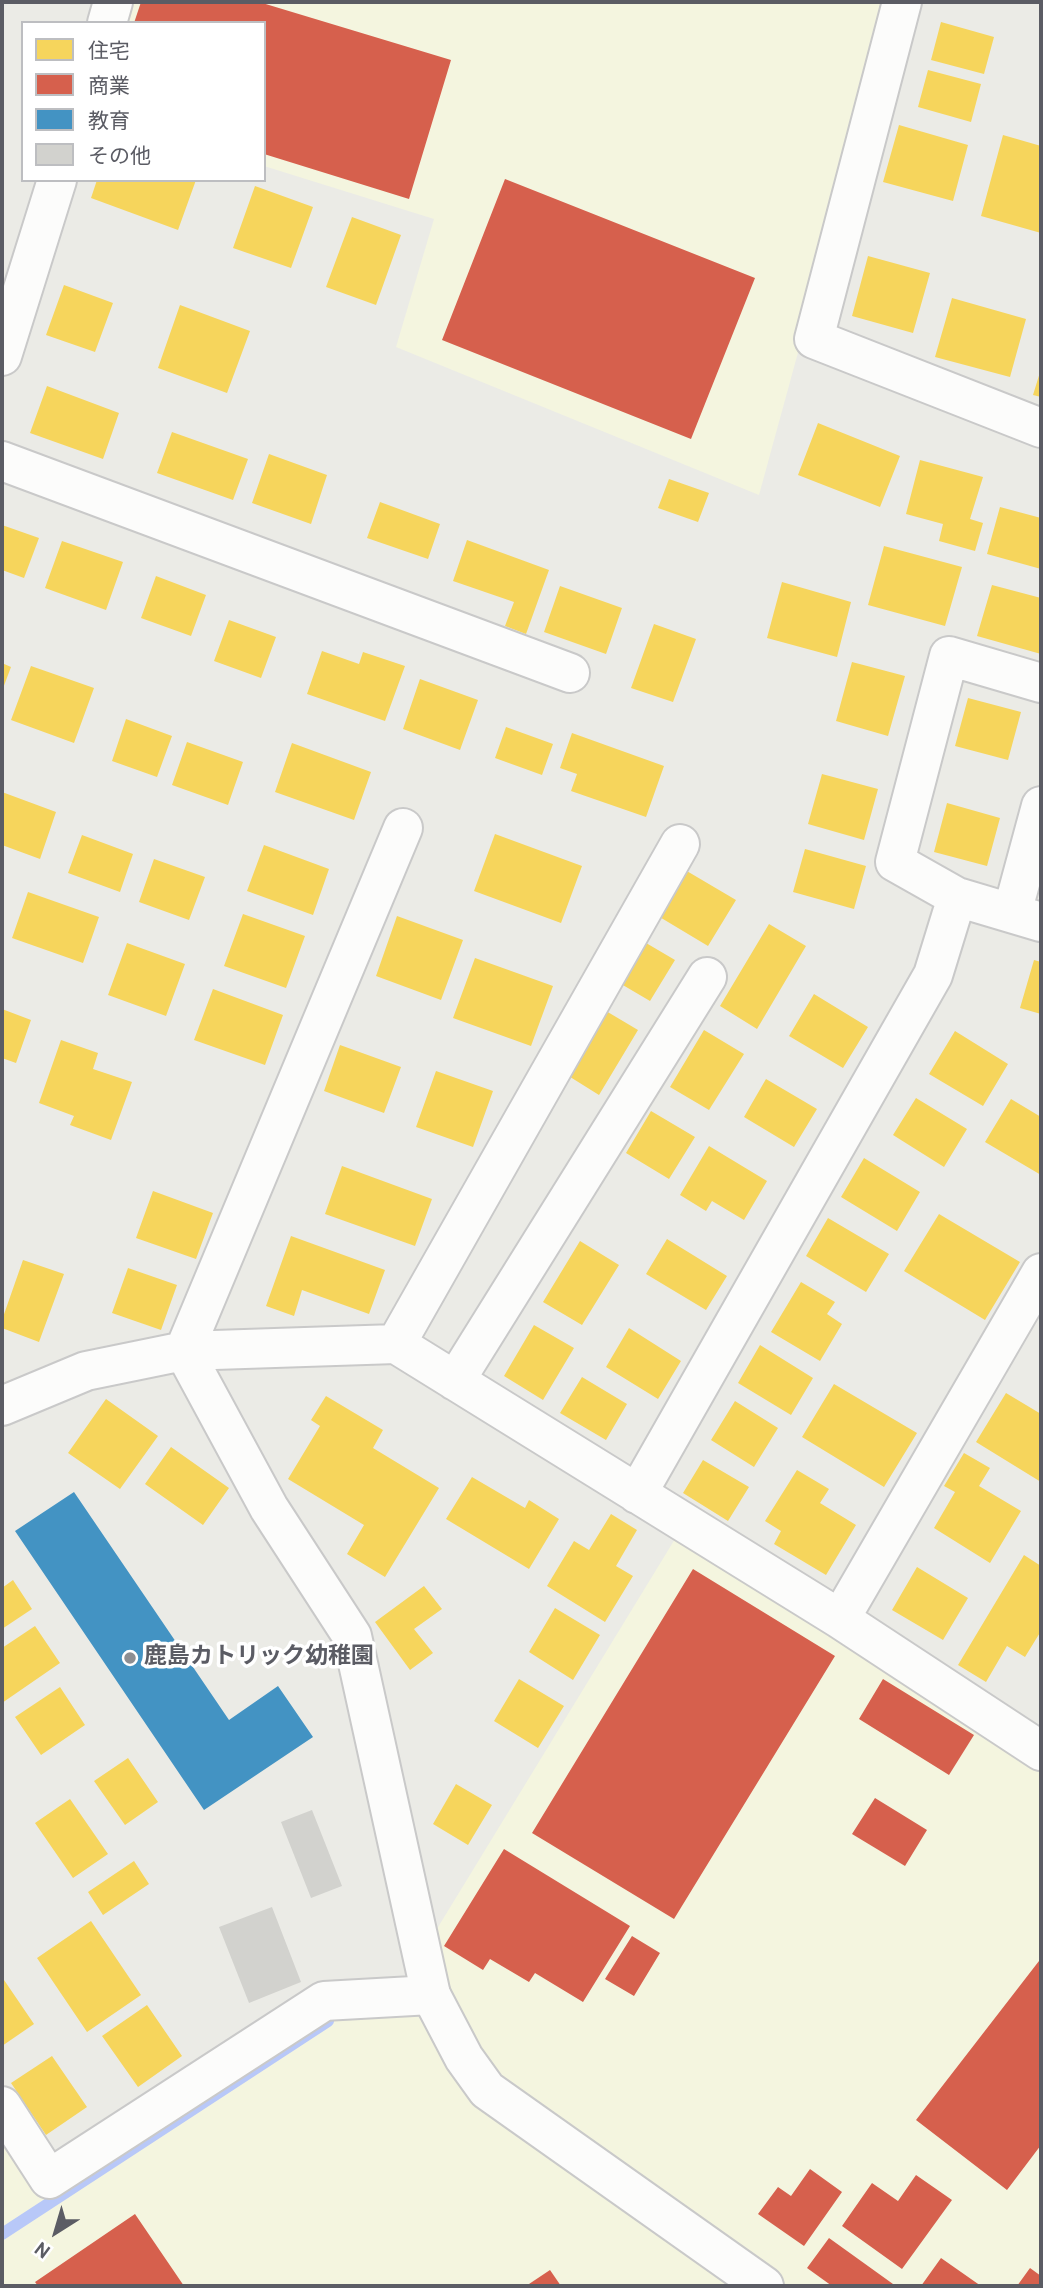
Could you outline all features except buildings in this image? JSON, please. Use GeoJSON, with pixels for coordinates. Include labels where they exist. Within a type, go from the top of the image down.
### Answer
{"type":"FeatureCollection","features":[{"type":"Feature","properties":{"kind":"street"},"geometry":{"type":"LineString","coordinates":[[108,21],[113,2]]}},
{"type":"Feature","properties":{"kind":"street"},"geometry":{"type":"LineString","coordinates":[[902,2],[814,339],[1041,428]]}},
{"type":"Feature","properties":{"kind":"street"},"geometry":{"type":"LineString","coordinates":[[2,356],[56,182]]}},
{"type":"Feature","properties":{"kind":"street"},"geometry":{"type":"LineString","coordinates":[[2,460],[570,673]]}},
{"type":"Feature","properties":{"kind":"street"},"geometry":{"type":"LineString","coordinates":[[1041,683],[949,656],[895,862],[957,897],[1026,918],[1041,806]]}},
{"type":"Feature","properties":{"kind":"street"},"geometry":{"type":"LineString","coordinates":[[184,1350],[403,828]]}},
{"type":"Feature","properties":{"kind":"street"},"geometry":{"type":"LineString","coordinates":[[397,1344],[680,844]]}},
{"type":"Feature","properties":{"kind":"street"},"geometry":{"type":"LineString","coordinates":[[637,1494],[933,975],[957,897]]}},
{"type":"Feature","properties":{"kind":"street"},"geometry":{"type":"LineString","coordinates":[[456,1381],[707,977]]}},
{"type":"Feature","properties":{"kind":"street"},"geometry":{"type":"LineString","coordinates":[[840,1619],[1041,1273]]}},
{"type":"Feature","properties":{"kind":"street"},"geometry":{"type":"LineString","coordinates":[[2,1406],[86,1371],[184,1350],[397,1344],[840,1619],[1041,1751]]}},
{"type":"Feature","properties":{"kind":"street"},"geometry":{"type":"LineString","coordinates":[[184,1350],[269,1508],[352,1636],[431,1995],[464,2059],[487,2090],[764,2286]]}},
{"type":"Feature","properties":{"kind":"street"},"geometry":{"type":"LineString","coordinates":[[2,2106],[49,2179],[324,2001],[431,1995]]}},
{"type":"Feature","properties":{"kind":"shaded area"},"geometry":{"type":"Polygon","coordinates":[[[122,2],[894,2],[759,495],[396,347],[434,219],[266,167],[266,21],[117,21],[122,2]]]}},
{"type":"Feature","properties":{"kind":"shaded area"},"geometry":{"type":"Polygon","coordinates":[[[675,1539],[1041,1770],[1041,2286],[2,2286],[2,2133],[46,2199],[328,2014],[449,1996],[432,1937],[675,1539]]]}},
{"type":"Feature","properties":{"kind":"waterway"},"geometry":{"type":"LineString","coordinates":[[2,2234],[328,2021]]}},
{"type":"Feature","properties":{"kind":"place","name":"鹿島カトリック幼稚園"},"geometry":{"type":"Point","coordinates":[130,1658]}}]}
